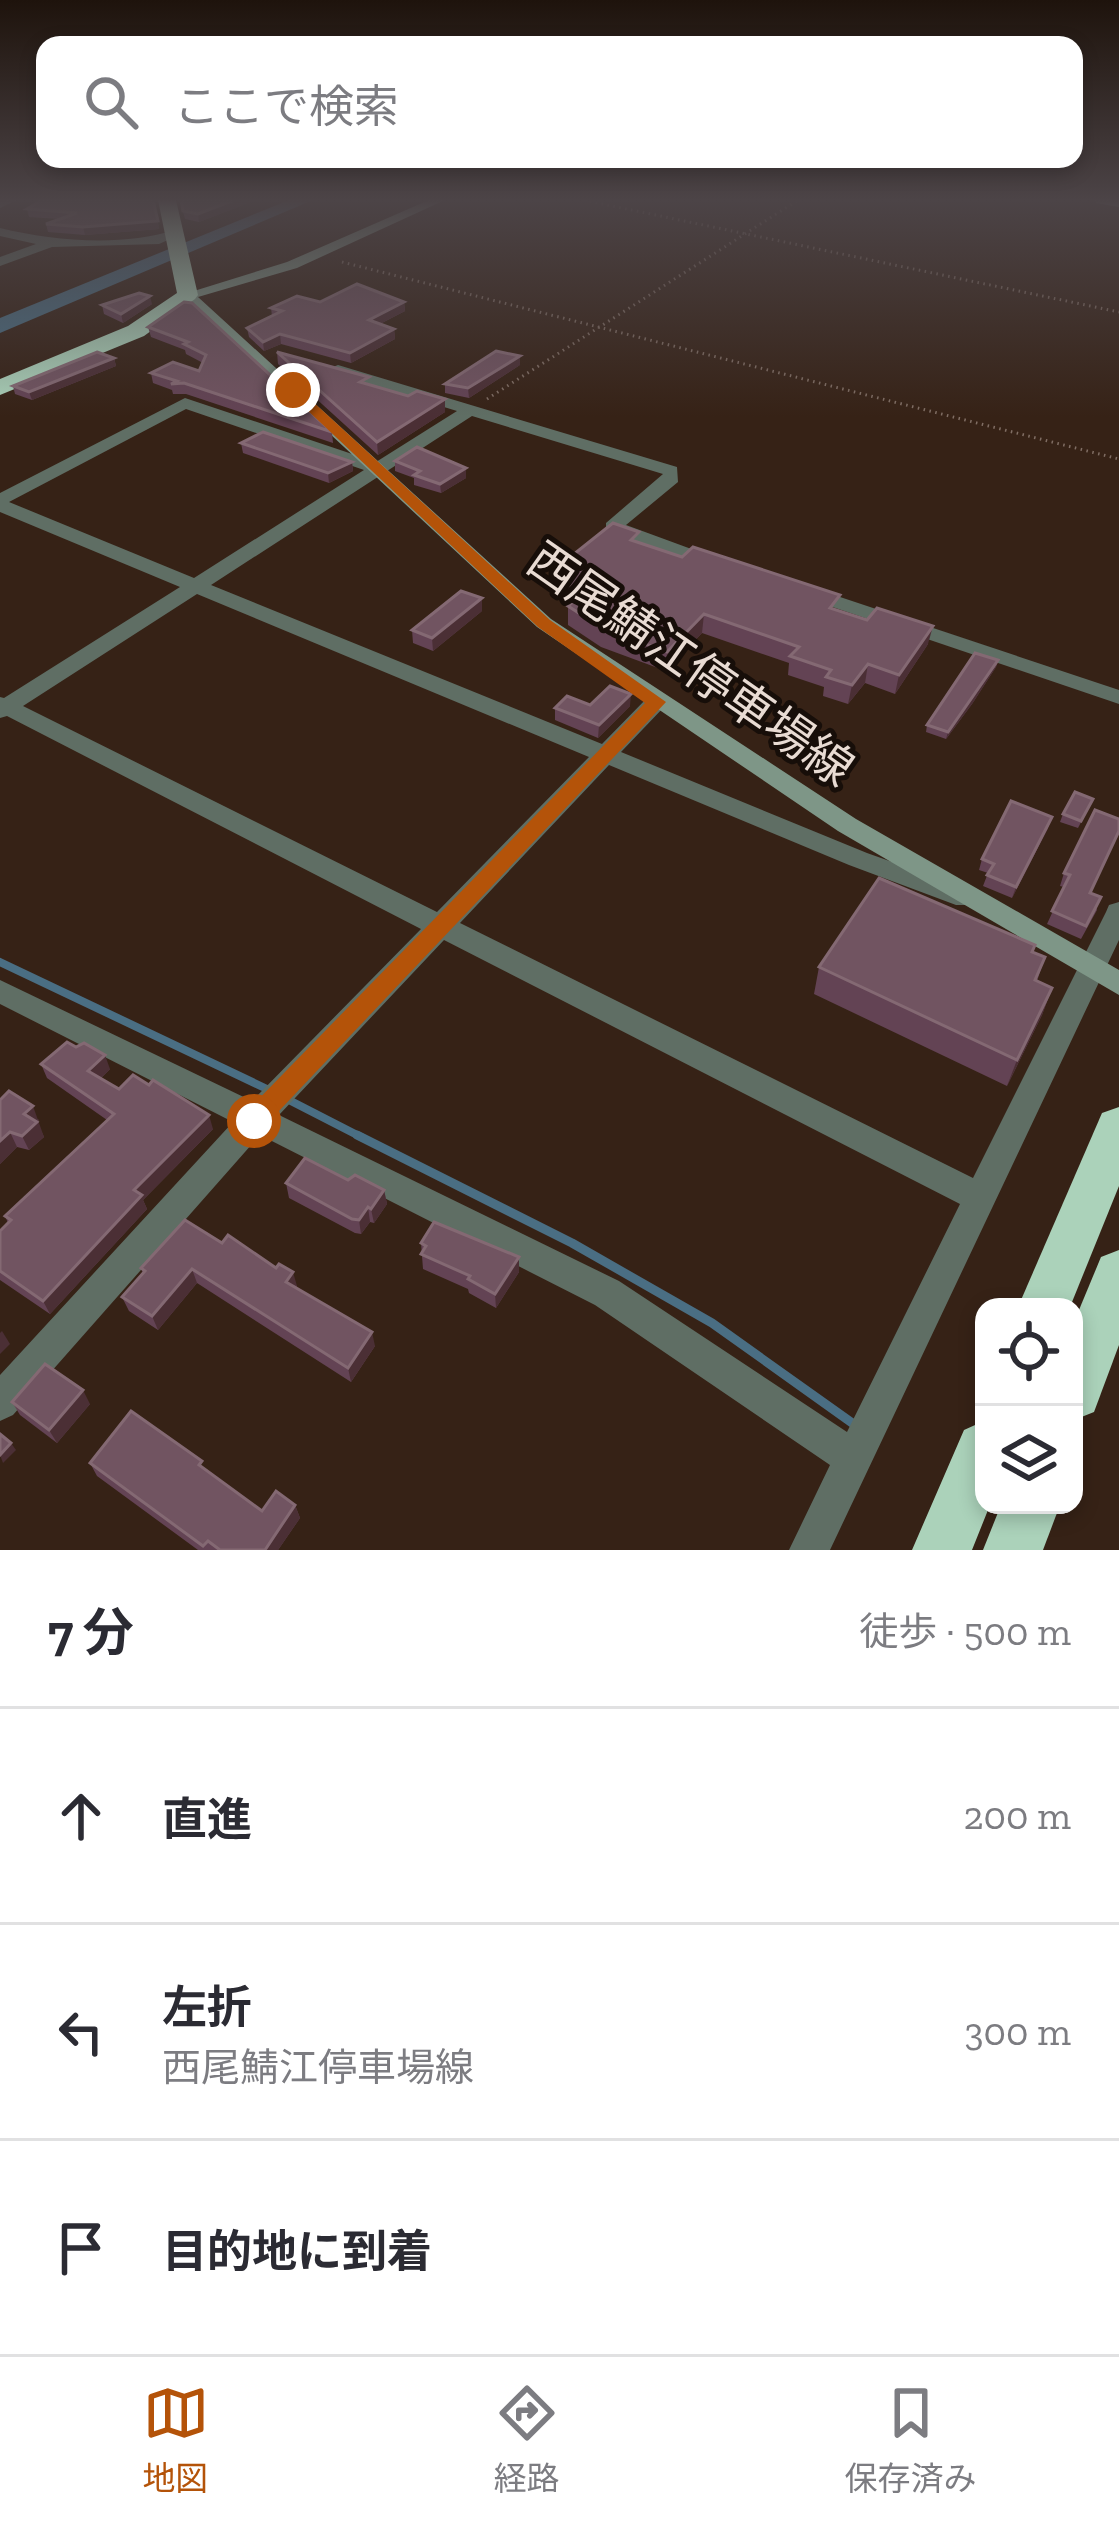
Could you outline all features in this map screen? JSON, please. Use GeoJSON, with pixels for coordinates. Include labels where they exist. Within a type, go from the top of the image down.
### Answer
{"type":"FeatureCollection","features":[{"type":"Feature","properties":{"kind":"highway"},"geometry":{"type":"LineString","coordinates":[[0,388],[136,331],[185,283],[183,272]]}},
{"type":"Feature","properties":{"kind":"highway"},"geometry":{"type":"LineString","coordinates":[[1048,1298],[1119,1127]]}},
{"type":"Feature","properties":{"kind":"highway"},"geometry":{"type":"LineString","coordinates":[[1083,1368],[1119,1274]]}},
{"type":"Feature","properties":{"kind":"highway"},"geometry":{"type":"LineString","coordinates":[[942,1550],[975,1471]]}},
{"type":"Feature","properties":{"kind":"highway"},"geometry":{"type":"LineString","coordinates":[[1013,1550],[1027,1514]]}},
{"type":"Feature","properties":{"kind":"main road"},"geometry":{"type":"LineString","coordinates":[[185,283],[235,272]]}},
{"type":"Feature","properties":{"kind":"main road","name":"西尾鯖江停車場線"},"geometry":{"type":"LineString","coordinates":[[185,283],[271,357],[379,469],[544,623],[656,702],[847,825],[1119,984]]}},
{"type":"Feature","properties":{"kind":"street"},"geometry":{"type":"LineString","coordinates":[[322,365],[671,471],[672,478],[613,527],[745,571]]}},
{"type":"Feature","properties":{"kind":"street"},"geometry":{"type":"LineString","coordinates":[[0,503],[185,404],[379,469]]}},
{"type":"Feature","properties":{"kind":"street"},"geometry":{"type":"LineString","coordinates":[[2,708],[470,410]]}},
{"type":"Feature","properties":{"kind":"street"},"geometry":{"type":"LineString","coordinates":[[0,503],[858,860],[1000,911]]}},
{"type":"Feature","properties":{"kind":"street"},"geometry":{"type":"LineString","coordinates":[[789,586],[1119,697]]}},
{"type":"Feature","properties":{"kind":"street"},"geometry":{"type":"LineString","coordinates":[[0,1402],[254,1121],[656,702]]}},
{"type":"Feature","properties":{"kind":"street"},"geometry":{"type":"LineString","coordinates":[[2,708],[978,1197]]}},
{"type":"Feature","properties":{"kind":"street"},"geometry":{"type":"LineString","coordinates":[[809,1550],[1119,912]]}},
{"type":"Feature","properties":{"kind":"street"},"geometry":{"type":"LineString","coordinates":[[0,992],[607,1293],[854,1459]]}},
{"type":"Feature","properties":{"kind":"path"},"geometry":{"type":"LineString","coordinates":[[385,272],[1119,459]]}},
{"type":"Feature","properties":{"kind":"path"},"geometry":{"type":"LineString","coordinates":[[470,410],[686,272]]}},
{"type":"Feature","properties":{"kind":"path"},"geometry":{"type":"LineString","coordinates":[[929,272],[1119,312]]}},
{"type":"Feature","properties":{"kind":"building"},"geometry":{"type":"Polygon","coordinates":[[[357,284],[404,302],[369,320],[394,329],[350,353],[280,334],[263,342],[247,328],[282,311],[271,308],[297,296],[320,302],[357,284]]]}},
{"type":"Feature","properties":{"kind":"building"},"geometry":{"type":"Polygon","coordinates":[[[139,293],[150,296],[121,314],[102,305],[139,293]]]}},
{"type":"Feature","properties":{"kind":"building"},"geometry":{"type":"Polygon","coordinates":[[[184,302],[192,303],[332,432],[184,383],[171,384],[177,381],[151,373],[173,362],[199,371],[206,355],[184,344],[188,342],[148,327],[184,302]]]}},
{"type":"Feature","properties":{"kind":"building"},"geometry":{"type":"Polygon","coordinates":[[[496,351],[520,356],[468,388],[445,384],[496,351]]]}},
{"type":"Feature","properties":{"kind":"building"},"geometry":{"type":"Polygon","coordinates":[[[97,352],[114,358],[29,392],[13,386],[97,352]]]}},
{"type":"Feature","properties":{"kind":"building"},"geometry":{"type":"Polygon","coordinates":[[[277,352],[369,377],[360,382],[408,396],[417,391],[445,399],[377,442],[277,352]]]}},
{"type":"Feature","properties":{"kind":"building"},"geometry":{"type":"Polygon","coordinates":[[[263,432],[352,462],[328,473],[241,443],[263,432]]]}},
{"type":"Feature","properties":{"kind":"building"},"geometry":{"type":"Polygon","coordinates":[[[417,447],[466,468],[440,484],[414,475],[420,471],[395,461],[417,447]]]}},
{"type":"Feature","properties":{"kind":"building"},"geometry":{"type":"Polygon","coordinates":[[[613,523],[639,532],[631,540],[682,557],[693,547],[840,595],[830,608],[867,620],[877,608],[933,626],[899,675],[868,664],[852,685],[826,677],[831,670],[790,656],[799,647],[704,614],[667,652],[602,628],[568,606],[585,592],[561,582],[569,575],[554,570],[613,523]]]}},
{"type":"Feature","properties":{"kind":"building"},"geometry":{"type":"Polygon","coordinates":[[[461,591],[482,598],[432,638],[412,630],[461,591]]]}},
{"type":"Feature","properties":{"kind":"building"},"geometry":{"type":"Polygon","coordinates":[[[975,653],[998,660],[948,732],[927,725],[975,653]]]}},
{"type":"Feature","properties":{"kind":"building"},"geometry":{"type":"Polygon","coordinates":[[[610,686],[631,694],[599,725],[555,708],[567,696],[590,705],[610,686]]]}},
{"type":"Feature","properties":{"kind":"building"},"geometry":{"type":"Polygon","coordinates":[[[1075,792],[1093,799],[1081,821],[1063,814],[1075,792]]]}},
{"type":"Feature","properties":{"kind":"building"},"geometry":{"type":"Polygon","coordinates":[[[1011,801],[1052,817],[1016,887],[987,875],[994,864],[982,859],[1011,801]]]}},
{"type":"Feature","properties":{"kind":"building"},"geometry":{"type":"Polygon","coordinates":[[[1095,810],[1119,819],[1119,831],[1090,893],[1101,897],[1086,926],[1052,911],[1070,875],[1064,873],[1095,810]]]}},
{"type":"Feature","properties":{"kind":"building"},"geometry":{"type":"Polygon","coordinates":[[[879,878],[1035,945],[1032,952],[1045,957],[1035,980],[1052,988],[1017,1060],[819,967],[879,878]]]}},
{"type":"Feature","properties":{"kind":"building"},"geometry":{"type":"Polygon","coordinates":[[[67,1042],[76,1047],[84,1043],[105,1055],[88,1071],[119,1089],[133,1075],[149,1085],[153,1080],[209,1115],[134,1190],[142,1195],[43,1301],[0,1271],[0,1231],[11,1220],[5,1216],[114,1114],[41,1064],[67,1042]]]}},
{"type":"Feature","properties":{"kind":"building"},"geometry":{"type":"Polygon","coordinates":[[[9,1091],[33,1106],[24,1114],[37,1122],[22,1136],[10,1132],[0,1141],[0,1100],[9,1091]]]}},
{"type":"Feature","properties":{"kind":"building"},"geometry":{"type":"Polygon","coordinates":[[[305,1158],[348,1180],[355,1175],[384,1190],[359,1220],[352,1219],[286,1183],[305,1158]]]}},
{"type":"Feature","properties":{"kind":"building"},"geometry":{"type":"Polygon","coordinates":[[[185,1220],[222,1243],[228,1235],[276,1268],[279,1264],[293,1272],[286,1282],[372,1332],[348,1368],[192,1269],[152,1316],[122,1297],[145,1271],[141,1268],[185,1220]]]}},
{"type":"Feature","properties":{"kind":"building"},"geometry":{"type":"Polygon","coordinates":[[[434,1222],[519,1257],[495,1294],[468,1279],[470,1276],[421,1254],[426,1246],[421,1243],[434,1222]]]}},
{"type":"Feature","properties":{"kind":"building"},"geometry":{"type":"Polygon","coordinates":[[[45,1364],[83,1390],[49,1430],[12,1402],[45,1364]]]}},
{"type":"Feature","properties":{"kind":"building"},"geometry":{"type":"Polygon","coordinates":[[[131,1411],[262,1511],[276,1491],[295,1505],[265,1550],[220,1550],[208,1541],[203,1546],[90,1463],[131,1411]]]}},
{"type":"Feature","properties":{"kind":"building"},"geometry":{"type":"Polygon","coordinates":[[[0,1434],[11,1443],[0,1455],[0,1434]]]}},
{"type":"Feature","properties":{"kind":"waterway"},"geometry":{"type":"LineString","coordinates":[[0,326],[129,272]]}},
{"type":"Feature","properties":{"kind":"waterway"},"geometry":{"type":"LineString","coordinates":[[0,962],[267,1089]]}},
{"type":"Feature","properties":{"kind":"waterway"},"geometry":{"type":"LineString","coordinates":[[285,1098],[363,1138]]}},
{"type":"Feature","properties":{"kind":"waterway"},"geometry":{"type":"LineString","coordinates":[[357,1135],[572,1243],[712,1323],[855,1425]]}},
{"type":"Feature","properties":{"kind":"route"},"geometry":{"type":"LineString","coordinates":[[254,1121],[656,702],[544,623],[293,390]]}}]}
